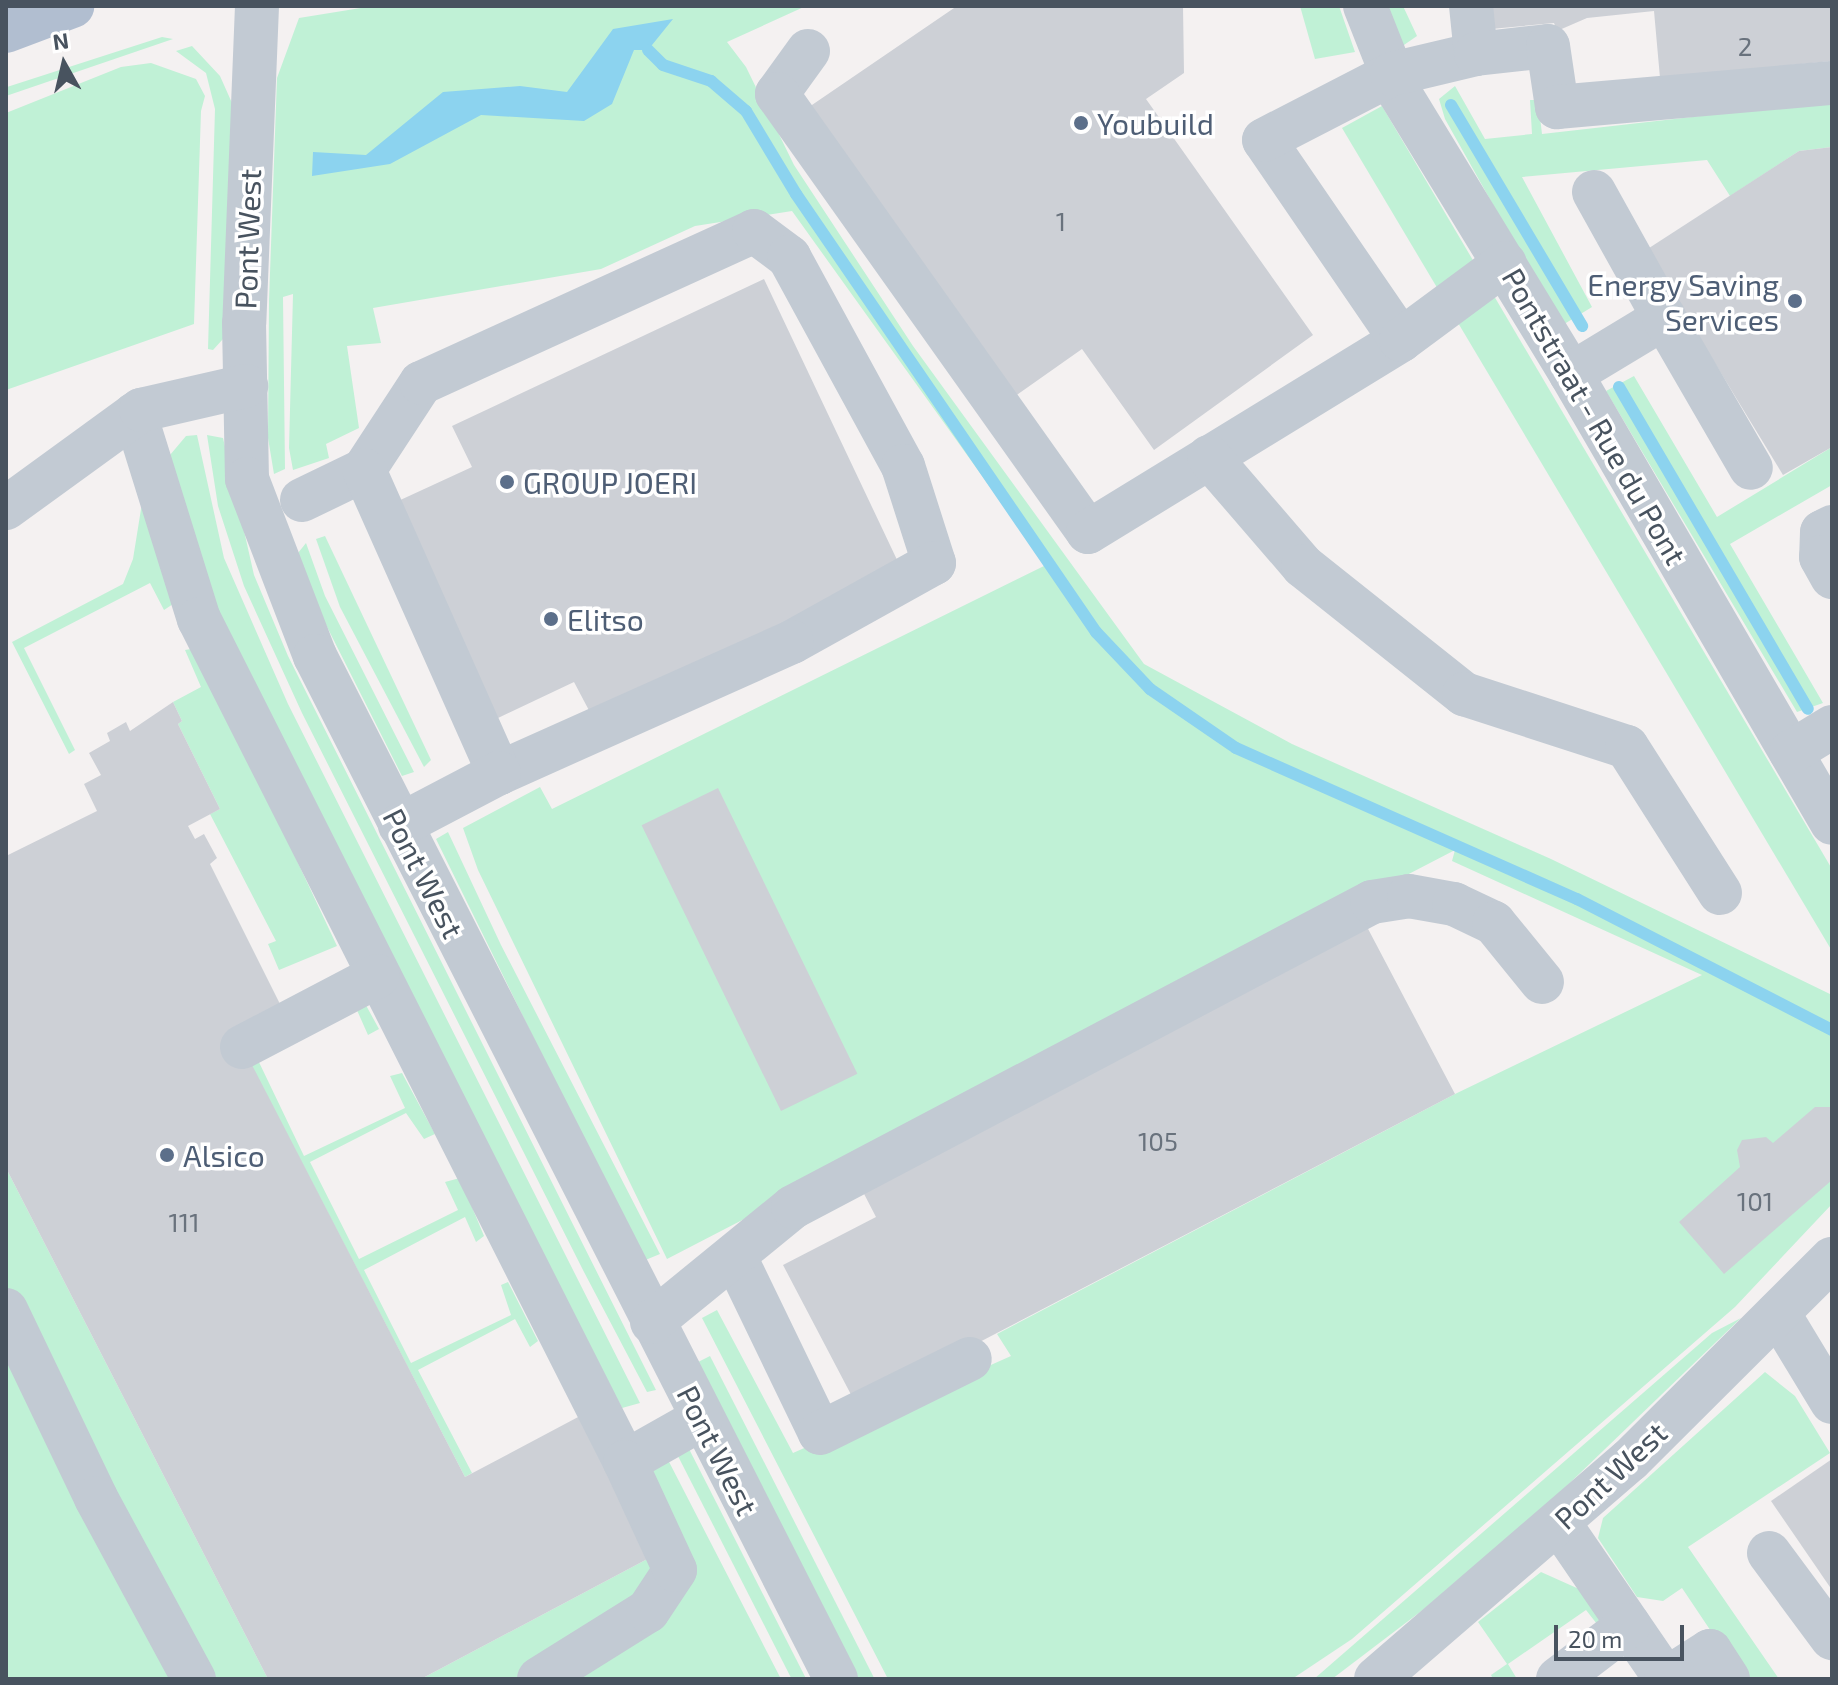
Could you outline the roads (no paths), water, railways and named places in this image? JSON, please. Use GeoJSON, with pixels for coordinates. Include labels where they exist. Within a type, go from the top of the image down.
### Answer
{"type":"FeatureCollection","features":[{"type":"Feature","properties":{"kind":"main road"},"geometry":{"type":"LineString","coordinates":[[6,31],[72,6]]}},
{"type":"Feature","properties":{"kind":"street","name":"Pont West"},"geometry":{"type":"LineString","coordinates":[[257,6],[246,386],[247,479],[315,656],[836,1679]]}},
{"type":"Feature","properties":{"kind":"street","name":"Pontstraat - Rue du Pont"},"geometry":{"type":"LineString","coordinates":[[1365,6],[1392,74],[1832,823]]}},
{"type":"Feature","properties":{"kind":"street"},"geometry":{"type":"LineString","coordinates":[[1471,6],[1476,54]]}},
{"type":"Feature","properties":{"kind":"street"},"geometry":{"type":"LineString","coordinates":[[1401,340],[1264,140],[1392,74],[1476,54],[1548,46],[1557,107],[1832,83]]}},
{"type":"Feature","properties":{"kind":"street"},"geometry":{"type":"LineString","coordinates":[[808,51],[777,94],[1088,532],[1401,340],[1505,263]]}},
{"type":"Feature","properties":{"kind":"street"},"geometry":{"type":"LineString","coordinates":[[1594,192],[1751,468]]}},
{"type":"Feature","properties":{"kind":"street"},"geometry":{"type":"LineString","coordinates":[[302,500],[364,470],[421,383],[754,231],[789,257],[903,466],[934,563],[792,642],[499,773],[400,825]]}},
{"type":"Feature","properties":{"kind":"street"},"geometry":{"type":"LineString","coordinates":[[1571,374],[1664,318]]}},
{"type":"Feature","properties":{"kind":"street"},"geometry":{"type":"LineString","coordinates":[[6,508],[135,414],[246,386]]}},
{"type":"Feature","properties":{"kind":"street"},"geometry":{"type":"LineString","coordinates":[[135,414],[199,619],[625,1462],[675,1570],[648,1611],[561,1674]]}},
{"type":"Feature","properties":{"kind":"street"},"geometry":{"type":"LineString","coordinates":[[1209,457],[1303,566],[1464,694],[1627,747],[1720,893]]}},
{"type":"Feature","properties":{"kind":"street"},"geometry":{"type":"LineString","coordinates":[[364,470],[499,773]]}},
{"type":"Feature","properties":{"kind":"street"},"geometry":{"type":"LineString","coordinates":[[1832,527],[1822,532],[1821,557],[1832,577]]}},
{"type":"Feature","properties":{"kind":"street"},"geometry":{"type":"LineString","coordinates":[[1791,752],[1832,727]]}},
{"type":"Feature","properties":{"kind":"street"},"geometry":{"type":"LineString","coordinates":[[652,1322],[793,1207],[1372,902],[1409,896],[1454,904],[1494,923],[1542,982]]}},
{"type":"Feature","properties":{"kind":"street"},"geometry":{"type":"LineString","coordinates":[[242,1047],[378,976]]}},
{"type":"Feature","properties":{"kind":"street"},"geometry":{"type":"LineString","coordinates":[[735,1257],[820,1433],[970,1359]]}},
{"type":"Feature","properties":{"kind":"street","name":"Pont West"},"geometry":{"type":"LineString","coordinates":[[1376,1679],[1559,1523],[1832,1259]]}},
{"type":"Feature","properties":{"kind":"street"},"geometry":{"type":"LineString","coordinates":[[6,1310],[96,1498],[194,1679]]}},
{"type":"Feature","properties":{"kind":"street"},"geometry":{"type":"LineString","coordinates":[[1778,1313],[1832,1402]]}},
{"type":"Feature","properties":{"kind":"street"},"geometry":{"type":"LineString","coordinates":[[625,1462],[701,1419]]}},
{"type":"Feature","properties":{"kind":"street"},"geometry":{"type":"LineString","coordinates":[[1559,1523],[1666,1679],[1710,1651],[1728,1679]]}},
{"type":"Feature","properties":{"kind":"street"},"geometry":{"type":"LineString","coordinates":[[1769,1553],[1832,1638]]}},
{"type":"Feature","properties":{"kind":"street"},"geometry":{"type":"LineString","coordinates":[[1558,1679],[1629,1625]]}},
{"type":"Feature","properties":{"kind":"water"},"geometry":{"type":"Polygon","coordinates":[[[673,19],[648,50],[634,50],[612,104],[584,121],[481,115],[390,164],[312,176],[313,152],[366,155],[443,92],[520,86],[567,92],[613,29],[673,19]]]}},
{"type":"Feature","properties":{"kind":"waterway"},"geometry":{"type":"LineString","coordinates":[[648,50],[663,65],[711,81],[746,111],[796,194],[1096,632],[1150,689],[1236,748],[1577,899],[1832,1030]]}},
{"type":"Feature","properties":{"kind":"waterway"},"geometry":{"type":"LineString","coordinates":[[1451,105],[1582,326]]}},
{"type":"Feature","properties":{"kind":"waterway"},"geometry":{"type":"LineString","coordinates":[[1619,387],[1808,709]]}},
{"type":"Feature","properties":{"kind":"place","name":"Youbuild"},"geometry":{"type":"Point","coordinates":[1081,123]}},
{"type":"Feature","properties":{"kind":"place","name":"Energy Saving Services"},"geometry":{"type":"Point","coordinates":[1795,301]}},
{"type":"Feature","properties":{"kind":"place","name":"GROUP JOERI"},"geometry":{"type":"Point","coordinates":[507,482]}},
{"type":"Feature","properties":{"kind":"place","name":"Elitso"},"geometry":{"type":"Point","coordinates":[551,619]}},
{"type":"Feature","properties":{"kind":"place","name":"Alsico"},"geometry":{"type":"Point","coordinates":[167,1155]}}]}
